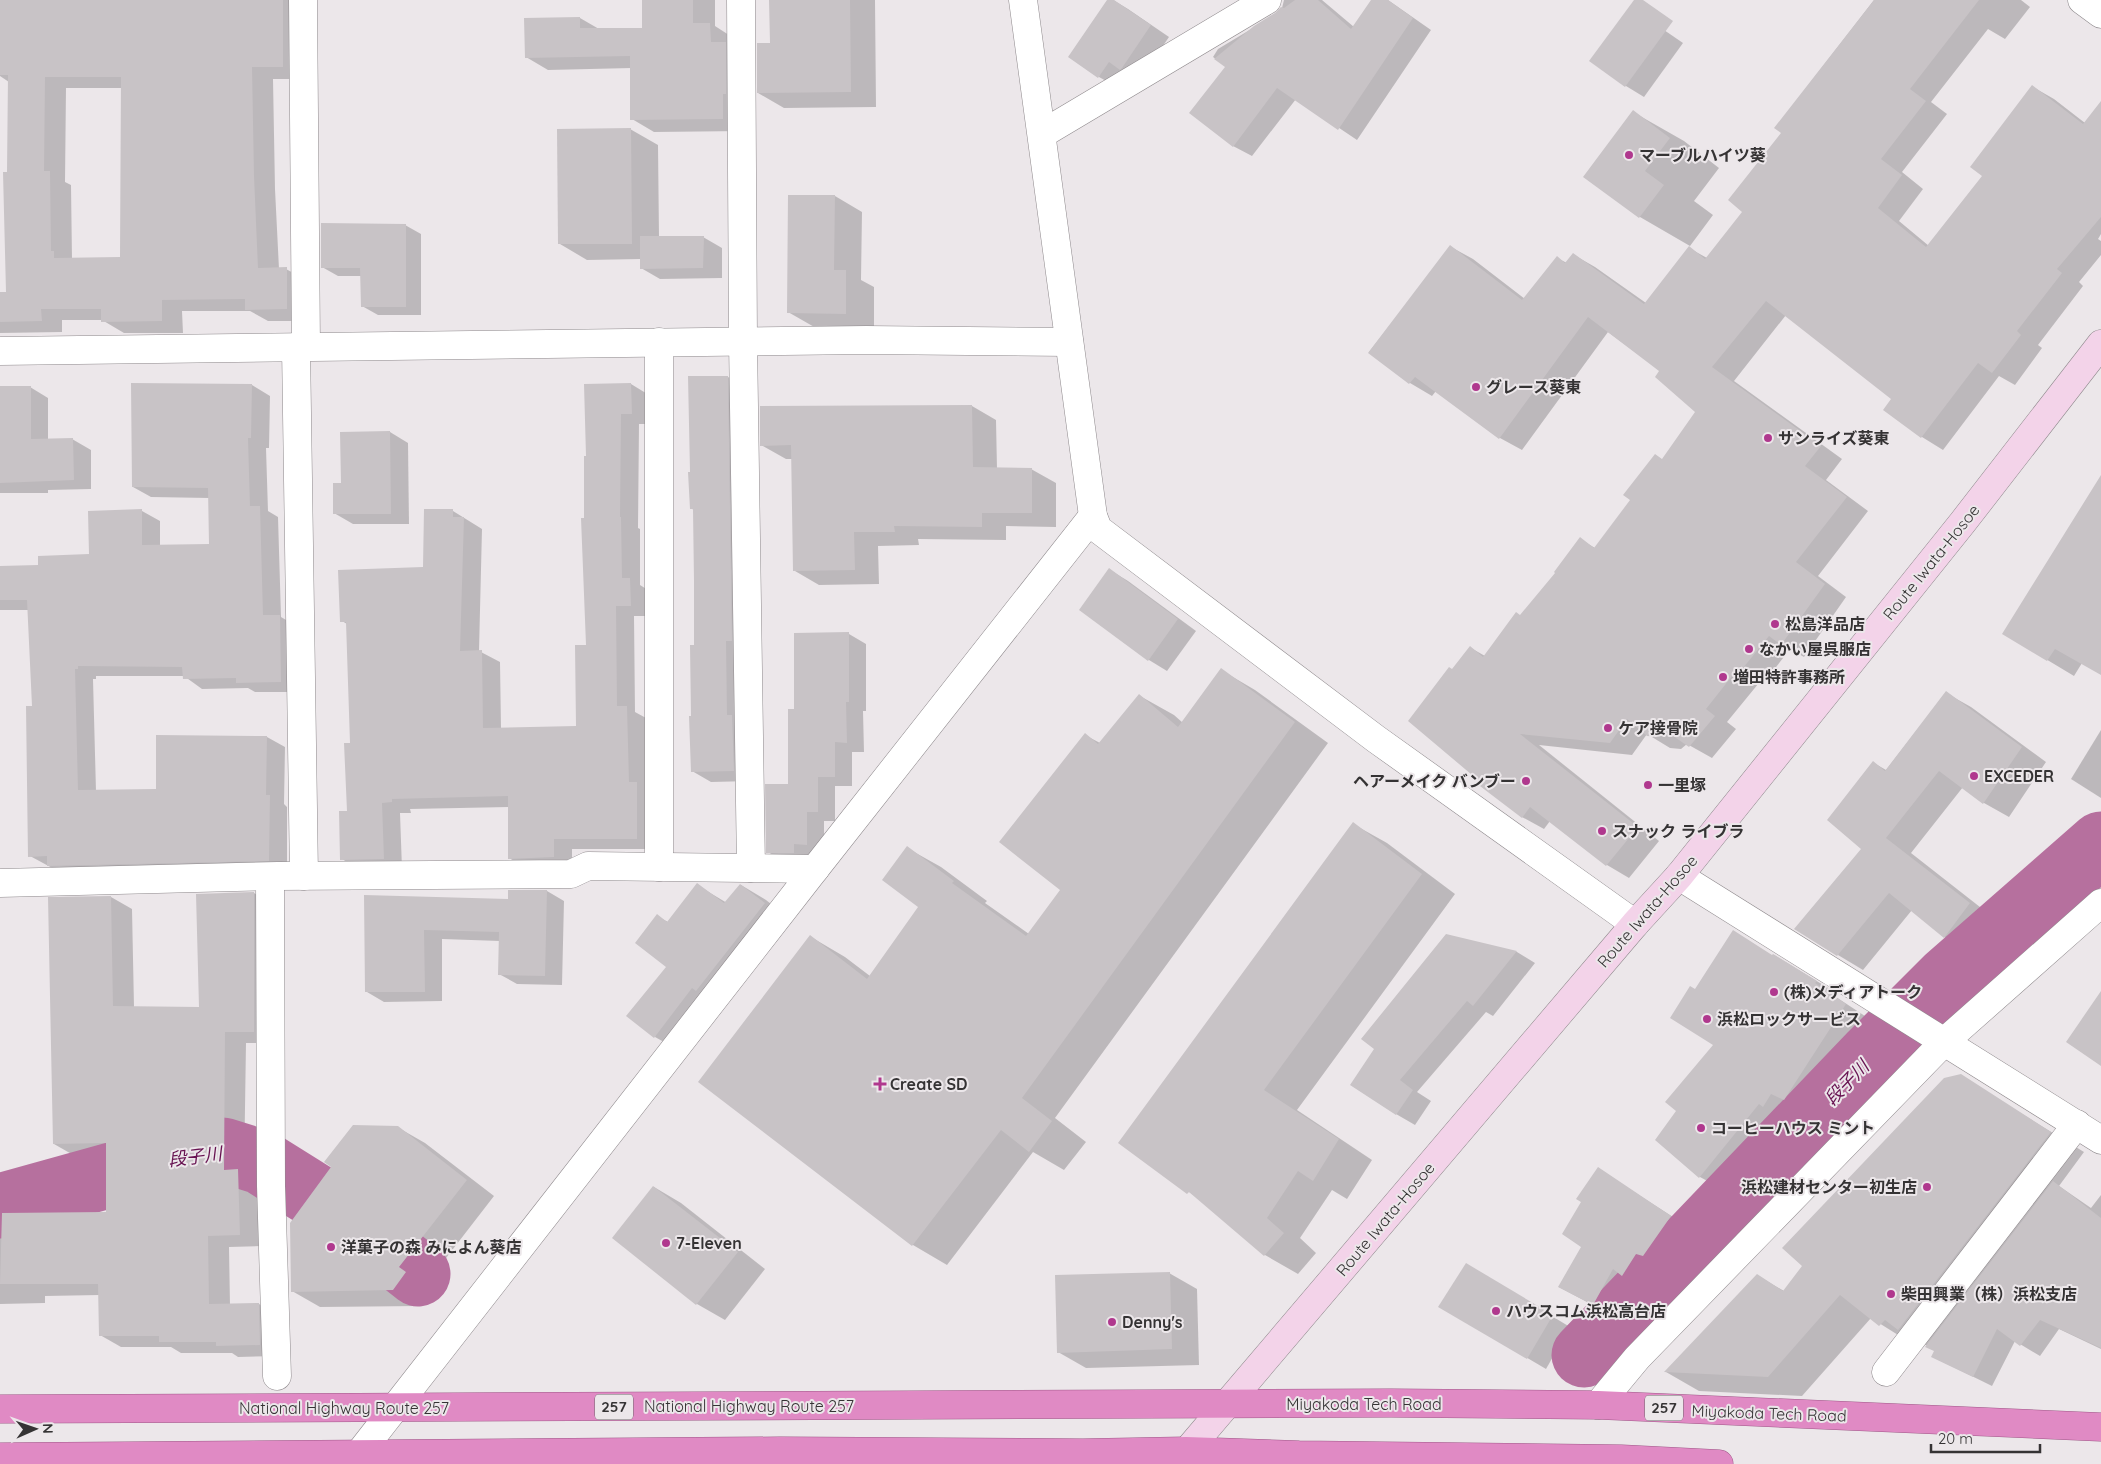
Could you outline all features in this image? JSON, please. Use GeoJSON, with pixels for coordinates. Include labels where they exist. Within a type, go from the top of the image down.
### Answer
{"type":"FeatureCollection","features":[{"type":"Feature","properties":{"kind":"highway","name":"Miyakoda Tech Road"},"geometry":{"type":"LineString","coordinates":[[1227,1405],[1391,1403],[1598,1405],[2101,1427]]}},
{"type":"Feature","properties":{"kind":"highway","name":"National Highway Route 257"},"geometry":{"type":"LineString","coordinates":[[0,1409],[1227,1405]]}},
{"type":"Feature","properties":{"kind":"highway"},"geometry":{"type":"LineString","coordinates":[[0,1457],[637,1458],[780,1451],[1064,1453],[1181,1458],[1299,1455],[1621,1458],[1719,1464]]}},
{"type":"Feature","properties":{"kind":"main road","name":"Route Iwata-Hosoe"},"geometry":{"type":"LineString","coordinates":[[1181,1458],[1635,924],[1679,876],[1964,522],[2101,344]]}},
{"type":"Feature","properties":{"kind":"street"},"geometry":{"type":"LineString","coordinates":[[303,0],[301,347],[304,876]]}},
{"type":"Feature","properties":{"kind":"street"},"geometry":{"type":"LineString","coordinates":[[741,0],[743,341],[751,868]]}},
{"type":"Feature","properties":{"kind":"street"},"geometry":{"type":"LineString","coordinates":[[1023,0],[1093,516],[1098,530],[1376,739],[1635,924]]}},
{"type":"Feature","properties":{"kind":"street"},"geometry":{"type":"LineString","coordinates":[[1042,134],[1267,0]]}},
{"type":"Feature","properties":{"kind":"street"},"geometry":{"type":"LineString","coordinates":[[2082,0],[2101,14]]}},
{"type":"Feature","properties":{"kind":"street"},"geometry":{"type":"LineString","coordinates":[[0,351],[743,341],[1069,342]]}},
{"type":"Feature","properties":{"kind":"street"},"geometry":{"type":"LineString","coordinates":[[659,342],[660,866]]}},
{"type":"Feature","properties":{"kind":"street"},"geometry":{"type":"LineString","coordinates":[[355,1459],[814,868],[1093,516]]}},
{"type":"Feature","properties":{"kind":"street"},"geometry":{"type":"LineString","coordinates":[[0,883],[304,876],[571,874],[588,866],[814,868]]}},
{"type":"Feature","properties":{"kind":"street"},"geometry":{"type":"LineString","coordinates":[[1679,876],[2101,1140]]}},
{"type":"Feature","properties":{"kind":"street"},"geometry":{"type":"LineString","coordinates":[[270,877],[271,1186],[277,1376]]}},
{"type":"Feature","properties":{"kind":"street"},"geometry":{"type":"LineString","coordinates":[[1598,1405],[1637,1358],[1944,1042],[2101,903]]}},
{"type":"Feature","properties":{"kind":"street"},"geometry":{"type":"LineString","coordinates":[[1886,1372],[2077,1124]]}},
{"type":"Feature","properties":{"kind":"building"},"geometry":{"type":"Polygon","coordinates":[[[0,0],[283,0],[283,67],[252,67],[258,268],[287,267],[287,309],[245,310],[245,299],[162,300],[162,321],[101,322],[101,309],[41,309],[42,321],[0,322],[0,292],[6,292],[3,172],[7,172],[8,75],[0,75],[0,0]],[[45,77],[44,171],[50,171],[51,251],[54,251],[54,258],[120,257],[121,77],[45,77]]]}},
{"type":"Feature","properties":{"kind":"building"},"geometry":{"type":"Polygon","coordinates":[[[642,0],[693,0],[693,23],[710,23],[711,42],[726,42],[726,94],[723,94],[723,119],[630,120],[630,56],[525,58],[524,18],[580,17],[580,28],[642,28],[642,0]]]}},
{"type":"Feature","properties":{"kind":"building"},"geometry":{"type":"Polygon","coordinates":[[[769,0],[850,0],[851,92],[757,93],[757,43],[770,43],[769,0]]]}},
{"type":"Feature","properties":{"kind":"building"},"geometry":{"type":"Polygon","coordinates":[[[1107,0],[1114,0],[1151,25],[1120,70],[1109,62],[1098,78],[1068,57],[1107,0]]]}},
{"type":"Feature","properties":{"kind":"building"},"geometry":{"type":"Polygon","coordinates":[[[1295,0],[1318,0],[1351,29],[1371,0],[1388,0],[1413,18],[1338,130],[1277,88],[1233,147],[1189,113],[1225,67],[1214,59],[1254,26],[1281,7],[1284,8],[1295,0]]]}},
{"type":"Feature","properties":{"kind":"building"},"geometry":{"type":"Polygon","coordinates":[[[1634,0],[1643,0],[1673,21],[1625,87],[1589,61],[1634,0]]]}},
{"type":"Feature","properties":{"kind":"building"},"geometry":{"type":"Polygon","coordinates":[[[1874,0],[1979,0],[1910,89],[1926,101],[1881,159],[1902,175],[1878,208],[1926,247],[1982,176],[1970,167],[2032,85],[2083,124],[2101,101],[2101,217],[2057,269],[2062,273],[2017,331],[2021,335],[1992,373],[1978,363],[1921,438],[1883,410],[1891,399],[1766,301],[1712,367],[1821,446],[1805,466],[1847,497],[1796,562],[1825,584],[1781,645],[1769,636],[1743,668],[1740,666],[1706,709],[1715,716],[1689,747],[1666,731],[1659,737],[1647,736],[1627,719],[1610,743],[1520,734],[1638,827],[1606,866],[1530,807],[1522,818],[1476,783],[1478,780],[1408,721],[1449,667],[1452,669],[1470,646],[1483,657],[1516,612],[1520,615],[1555,573],[1580,537],[1594,548],[1630,500],[1623,495],[1655,454],[1662,459],[1695,412],[1655,377],[1659,371],[1588,317],[1499,439],[1415,377],[1409,384],[1368,353],[1450,245],[1522,300],[1557,256],[1565,263],[1573,253],[1644,304],[1689,246],[1705,259],[1742,212],[1728,200],[1781,133],[1774,128],[1874,0]]]}},
{"type":"Feature","properties":{"kind":"building","name":"マーブルハイツ葵"},"geometry":{"type":"Polygon","coordinates":[[[1633,110],[1670,138],[1645,171],[1664,185],[1639,218],[1583,177],[1633,110]]]}},
{"type":"Feature","properties":{"kind":"building"},"geometry":{"type":"Polygon","coordinates":[[[631,128],[632,244],[558,244],[557,129],[631,128]]]}},
{"type":"Feature","properties":{"kind":"building"},"geometry":{"type":"Polygon","coordinates":[[[788,195],[835,195],[834,270],[846,270],[846,314],[787,313],[788,195]]]}},
{"type":"Feature","properties":{"kind":"building"},"geometry":{"type":"Polygon","coordinates":[[[321,223],[406,224],[406,307],[361,307],[360,268],[321,268],[321,223]]]}},
{"type":"Feature","properties":{"kind":"building"},"geometry":{"type":"Polygon","coordinates":[[[640,236],[704,236],[703,268],[640,269],[640,236]]]}},
{"type":"Feature","properties":{"kind":"building"},"geometry":{"type":"Polygon","coordinates":[[[688,376],[728,376],[732,641],[726,641],[727,715],[732,715],[734,771],[691,772],[689,716],[691,716],[690,645],[694,645],[694,581],[693,509],[690,509],[688,472],[690,472],[688,376]]]}},
{"type":"Feature","properties":{"kind":"building"},"geometry":{"type":"Polygon","coordinates":[[[131,383],[252,384],[251,438],[248,438],[250,506],[260,506],[263,615],[280,615],[281,682],[236,683],[236,678],[183,679],[182,667],[78,666],[78,669],[75,669],[78,790],[156,789],[156,735],[267,736],[266,795],[270,795],[269,861],[47,866],[47,856],[28,857],[26,706],[32,706],[27,600],[0,600],[0,566],[38,565],[38,556],[89,554],[88,511],[142,509],[142,545],[209,544],[208,488],[132,487],[131,383]]]}},
{"type":"Feature","properties":{"kind":"building"},"geometry":{"type":"Polygon","coordinates":[[[631,383],[632,414],[621,414],[620,517],[622,578],[630,578],[631,606],[616,606],[617,706],[627,706],[629,782],[637,782],[637,839],[554,839],[554,857],[508,859],[508,796],[392,799],[392,802],[382,803],[384,859],[340,860],[339,811],[347,811],[344,743],[350,743],[346,622],[340,622],[338,570],[423,567],[424,509],[453,509],[453,517],[464,517],[460,651],[482,650],[483,728],[576,726],[575,645],[586,645],[581,518],[584,518],[584,456],[586,456],[584,384],[631,383]]]}},
{"type":"Feature","properties":{"kind":"building"},"geometry":{"type":"Polygon","coordinates":[[[0,386],[31,386],[31,439],[73,438],[74,480],[0,483],[0,386]]]}},
{"type":"Feature","properties":{"kind":"building"},"geometry":{"type":"Polygon","coordinates":[[[972,405],[973,467],[1032,468],[1032,513],[982,513],[982,527],[894,526],[895,532],[854,532],[855,570],[793,571],[791,445],[760,446],[760,406],[972,405]]]}},
{"type":"Feature","properties":{"kind":"building"},"geometry":{"type":"Polygon","coordinates":[[[390,431],[391,514],[333,514],[333,483],[341,483],[340,432],[390,431]]]}},
{"type":"Feature","properties":{"kind":"building"},"geometry":{"type":"Polygon","coordinates":[[[2101,475],[2101,675],[2055,649],[2047,661],[2002,634],[2101,475]]]}},
{"type":"Feature","properties":{"kind":"building"},"geometry":{"type":"Polygon","coordinates":[[[1109,568],[1178,619],[1148,661],[1079,610],[1109,568]]]}},
{"type":"Feature","properties":{"kind":"building"},"geometry":{"type":"Polygon","coordinates":[[[849,632],[849,702],[846,702],[847,743],[835,742],[835,777],[818,777],[818,812],[807,812],[807,845],[794,844],[794,853],[766,853],[765,784],[788,784],[788,709],[794,709],[794,633],[849,632]]]}},
{"type":"Feature","properties":{"kind":"building"},"geometry":{"type":"Polygon","coordinates":[[[1221,668],[1295,722],[1022,1098],[1052,1121],[1029,1152],[1001,1130],[912,1246],[698,1082],[810,935],[867,979],[918,907],[882,880],[907,846],[954,881],[952,883],[1026,936],[1060,890],[999,842],[1085,733],[1098,744],[1139,694],[1178,727],[1221,668]]]}},
{"type":"Feature","properties":{"kind":"building"},"geometry":{"type":"Polygon","coordinates":[[[1946,691],[2022,747],[1983,804],[1939,771],[1886,838],[1970,903],[1944,938],[1889,893],[1837,956],[1794,929],[1861,849],[1827,820],[1873,761],[1885,771],[1946,691]]]}},
{"type":"Feature","properties":{"kind":"building"},"geometry":{"type":"Polygon","coordinates":[[[1353,822],[1422,874],[1264,1090],[1339,1139],[1313,1181],[1298,1171],[1267,1218],[1284,1233],[1264,1256],[1189,1192],[1187,1194],[1118,1143],[1353,822]]]}},
{"type":"Feature","properties":{"kind":"building"},"geometry":{"type":"Polygon","coordinates":[[[697,883],[724,903],[740,884],[765,903],[696,991],[692,988],[654,1038],[626,1016],[666,967],[635,943],[657,914],[667,922],[697,883]]]}},
{"type":"Feature","properties":{"kind":"building"},"geometry":{"type":"Polygon","coordinates":[[[508,890],[547,890],[545,976],[498,975],[499,932],[424,930],[425,992],[365,992],[364,895],[508,899],[508,890]]]}},
{"type":"Feature","properties":{"kind":"building"},"geometry":{"type":"Polygon","coordinates":[[[254,892],[254,1032],[225,1032],[224,1170],[238,1169],[240,1235],[208,1236],[209,1304],[259,1303],[260,1345],[216,1346],[216,1342],[159,1342],[159,1336],[99,1336],[98,1284],[0,1284],[2,1213],[106,1212],[106,1143],[53,1144],[48,897],[111,896],[113,1006],[199,1007],[196,894],[254,892]]]}},
{"type":"Feature","properties":{"kind":"building"},"geometry":{"type":"Polygon","coordinates":[[[1733,930],[1817,981],[1815,983],[1846,1004],[1784,1100],[1771,1094],[1763,1107],[1759,1104],[1699,1178],[1655,1140],[1676,1111],[1665,1102],[1713,1045],[1670,1018],[1690,986],[1695,989],[1733,930]]]}},
{"type":"Feature","properties":{"kind":"building"},"geometry":{"type":"Polygon","coordinates":[[[1446,934],[1517,951],[1473,1006],[1467,1001],[1400,1080],[1413,1090],[1396,1115],[1350,1085],[1374,1049],[1361,1039],[1446,934]]]}},
{"type":"Feature","properties":{"kind":"building"},"geometry":{"type":"Polygon","coordinates":[[[2101,991],[2101,1066],[2066,1042],[2101,991]]]}},
{"type":"Feature","properties":{"kind":"building","name":"浜松建材センター初生店"},"geometry":{"type":"Polygon","coordinates":[[[1961,1074],[2051,1132],[1898,1330],[1885,1320],[1879,1326],[1840,1295],[1768,1377],[1664,1372],[1757,1274],[1783,1291],[1802,1266],[1782,1248],[1944,1078],[1961,1074]]]}},
{"type":"Feature","properties":{"kind":"building"},"geometry":{"type":"Polygon","coordinates":[[[353,1125],[398,1126],[467,1180],[399,1267],[406,1272],[393,1290],[291,1292],[290,1223],[331,1167],[324,1162],[353,1125]]]}},
{"type":"Feature","properties":{"kind":"building"},"geometry":{"type":"Polygon","coordinates":[[[1598,1167],[1671,1216],[1643,1256],[1636,1254],[1622,1276],[1613,1269],[1593,1305],[1558,1287],[1581,1247],[1562,1234],[1581,1202],[1576,1199],[1598,1167]]]}},
{"type":"Feature","properties":{"kind":"building"},"geometry":{"type":"Polygon","coordinates":[[[2053,1181],[2101,1218],[2101,1348],[2040,1320],[2020,1346],[1997,1329],[1973,1377],[1931,1357],[1934,1351],[1925,1347],[2053,1181]]]}},
{"type":"Feature","properties":{"kind":"building"},"geometry":{"type":"Polygon","coordinates":[[[653,1186],[738,1252],[696,1305],[612,1238],[653,1186]]]}},
{"type":"Feature","properties":{"kind":"building","name":"ハウスコム浜松高台店"},"geometry":{"type":"Polygon","coordinates":[[[1466,1263],[1553,1315],[1527,1359],[1438,1307],[1466,1263]]]}},
{"type":"Feature","properties":{"kind":"building"},"geometry":{"type":"Polygon","coordinates":[[[1170,1272],[1172,1349],[1057,1353],[1055,1275],[1170,1272]]]}},
{"type":"Feature","properties":{"kind":"waterway","name":"段子川"},"geometry":{"type":"LineString","coordinates":[[1584,1355],[1871,1055],[1947,979],[2101,844]]}},
{"type":"Feature","properties":{"kind":"waterway","name":"段子川"},"geometry":{"type":"LineString","coordinates":[[0,1206],[176,1157],[223,1150],[261,1162],[333,1207],[418,1274]]}},
{"type":"Feature","properties":{"kind":"place","name":"マーブルハイツ葵"},"geometry":{"type":"Point","coordinates":[1629,155]}},
{"type":"Feature","properties":{"kind":"place","name":"グレース葵東"},"geometry":{"type":"Point","coordinates":[1476,387]}},
{"type":"Feature","properties":{"kind":"place","name":"サンライズ葵東"},"geometry":{"type":"Point","coordinates":[1768,438]}},
{"type":"Feature","properties":{"kind":"place","name":"松島洋品店"},"geometry":{"type":"Point","coordinates":[1775,624]}},
{"type":"Feature","properties":{"kind":"place","name":"なかい屋呉服店"},"geometry":{"type":"Point","coordinates":[1749,649]}},
{"type":"Feature","properties":{"kind":"place","name":"増田特許事務所"},"geometry":{"type":"Point","coordinates":[1723,677]}},
{"type":"Feature","properties":{"kind":"place","name":"ケア接骨院"},"geometry":{"type":"Point","coordinates":[1608,728]}},
{"type":"Feature","properties":{"kind":"place","name":"EXCEDER"},"geometry":{"type":"Point","coordinates":[1974,776]}},
{"type":"Feature","properties":{"kind":"place","name":"ヘアーメイク バンブー"},"geometry":{"type":"Point","coordinates":[1526,781]}},
{"type":"Feature","properties":{"kind":"place","name":"一里塚"},"geometry":{"type":"Point","coordinates":[1648,785]}},
{"type":"Feature","properties":{"kind":"place","name":"スナック ライブラ"},"geometry":{"type":"Point","coordinates":[1602,831]}},
{"type":"Feature","properties":{"kind":"place","name":"(株)メディアトーク"},"geometry":{"type":"Point","coordinates":[1774,992]}},
{"type":"Feature","properties":{"kind":"place","name":"浜松ロックサービス"},"geometry":{"type":"Point","coordinates":[1707,1019]}},
{"type":"Feature","properties":{"kind":"place","name":"Create SD"},"geometry":{"type":"Point","coordinates":[880,1084]}},
{"type":"Feature","properties":{"kind":"place","name":"コーヒーハウス ミント"},"geometry":{"type":"Point","coordinates":[1701,1128]}},
{"type":"Feature","properties":{"kind":"place","name":"浜松建材センター初生店"},"geometry":{"type":"Point","coordinates":[1927,1187]}},
{"type":"Feature","properties":{"kind":"place","name":"7-Eleven"},"geometry":{"type":"Point","coordinates":[666,1243]}},
{"type":"Feature","properties":{"kind":"place","name":"洋菓子の森 みによん葵店"},"geometry":{"type":"Point","coordinates":[331,1247]}},
{"type":"Feature","properties":{"kind":"place","name":"柴田興業（株）浜松支店"},"geometry":{"type":"Point","coordinates":[1891,1294]}},
{"type":"Feature","properties":{"kind":"place","name":"ハウスコム浜松高台店"},"geometry":{"type":"Point","coordinates":[1496,1311]}},
{"type":"Feature","properties":{"kind":"place","name":"Denny's"},"geometry":{"type":"Point","coordinates":[1112,1322]}}]}
